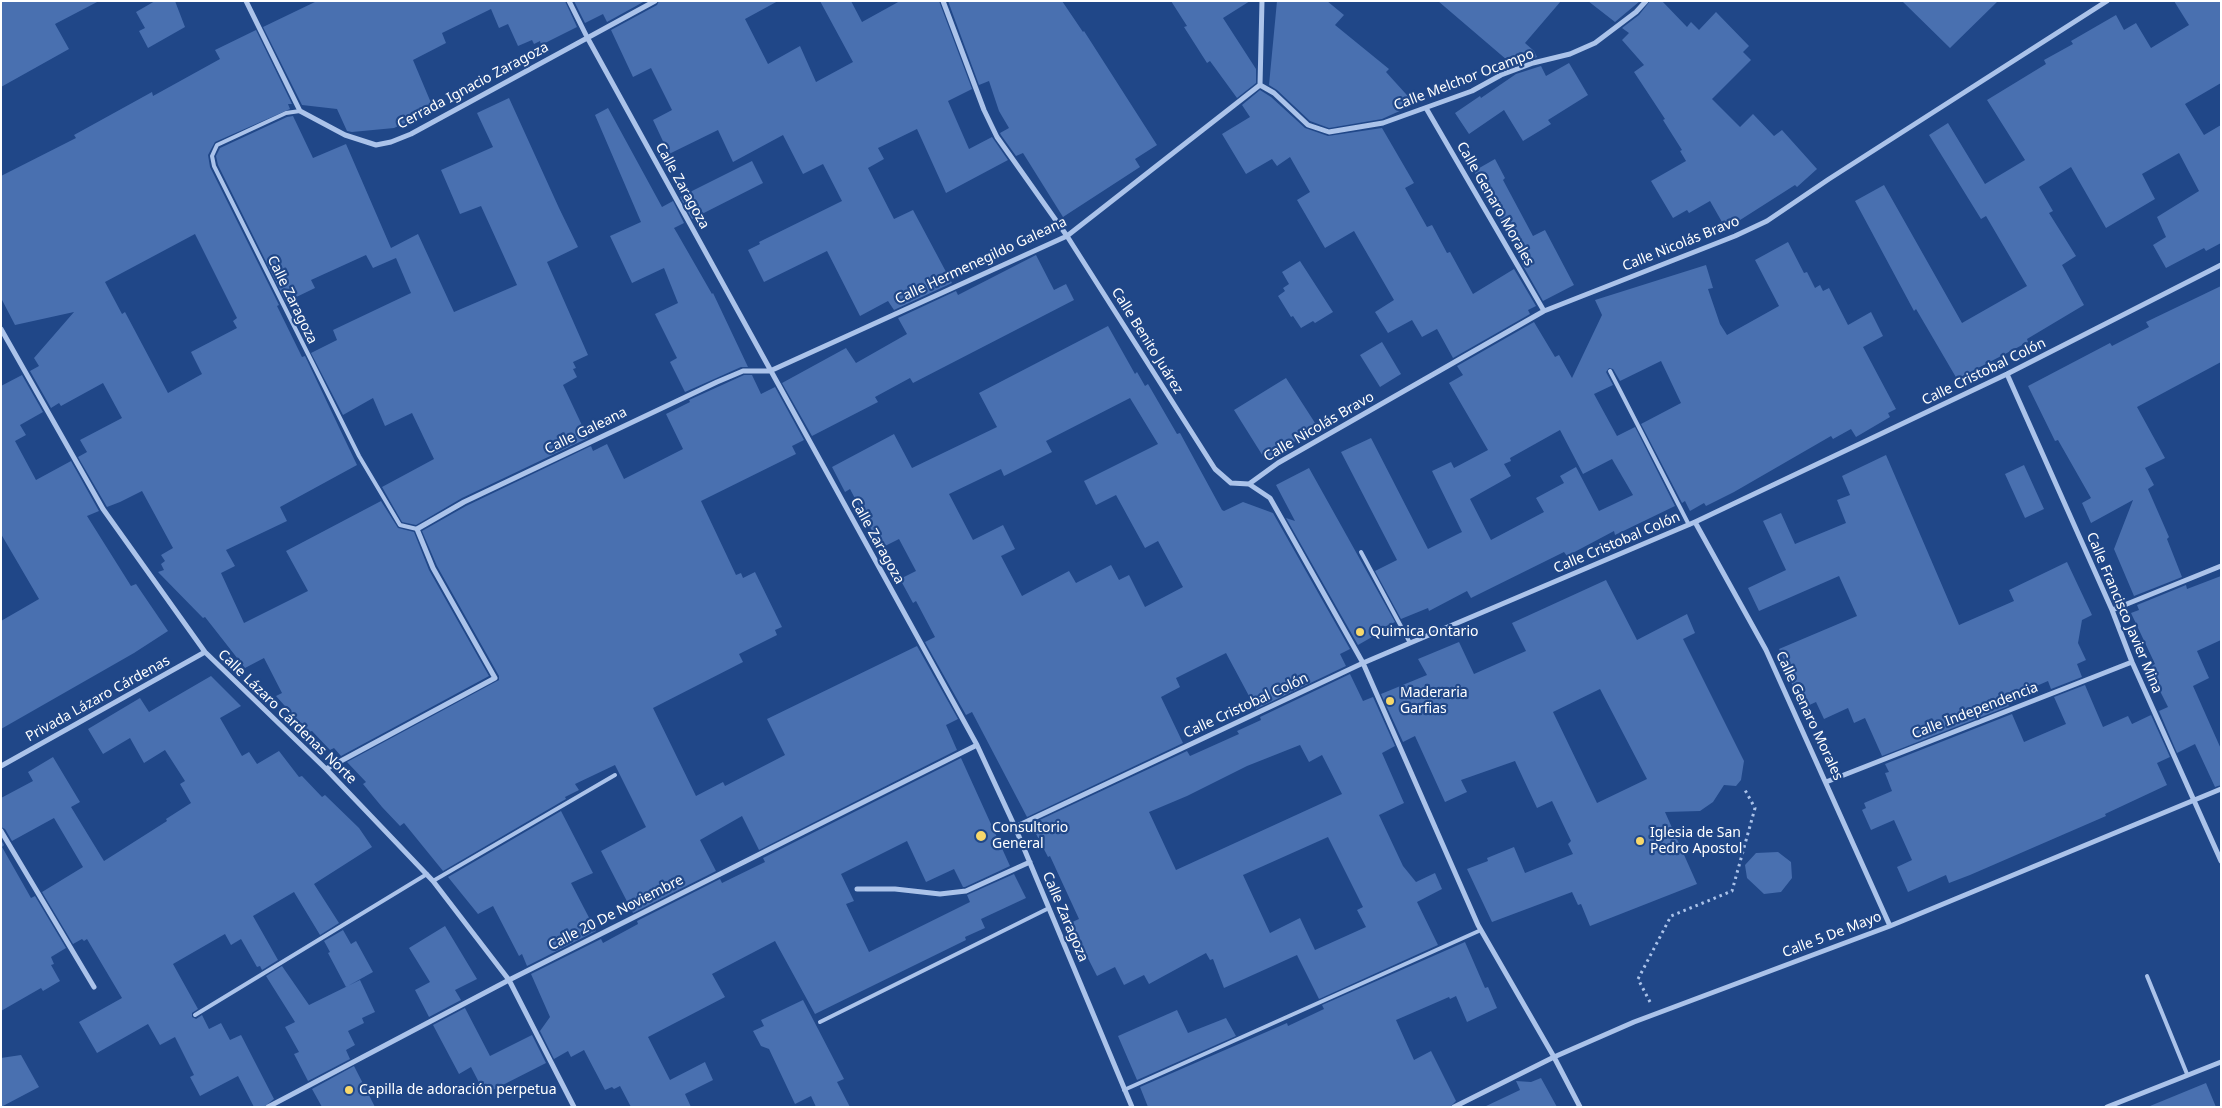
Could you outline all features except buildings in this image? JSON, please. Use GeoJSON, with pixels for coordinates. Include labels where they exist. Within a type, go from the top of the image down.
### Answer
{"type":"FeatureCollection","features":[{"type":"Feature","properties":{"kind":"street"},"geometry":{"type":"LineString","coordinates":[[246,1],[300,111]]}},
{"type":"Feature","properties":{"kind":"street","name":"Calle Zaragoza"},"geometry":{"type":"LineString","coordinates":[[569,1],[587,37],[977,744],[1030,862],[1132,1107]]}},
{"type":"Feature","properties":{"kind":"street","name":"Cerrada Ignacio Zaragoza"},"geometry":{"type":"LineString","coordinates":[[300,111],[345,135],[376,145],[391,142],[411,134],[655,1]]}},
{"type":"Feature","properties":{"kind":"street","name":"Calle Benito Juárez"},"geometry":{"type":"LineString","coordinates":[[943,1],[981,102],[997,137],[1067,236],[1215,469],[1230,483],[1250,484],[1270,498],[1363,663],[1481,930],[1554,1056],[1580,1107]]}},
{"type":"Feature","properties":{"kind":"street"},"geometry":{"type":"LineString","coordinates":[[1260,85],[1262,1]]}},
{"type":"Feature","properties":{"kind":"street","name":"Calle Melchor Ocampo"},"geometry":{"type":"LineString","coordinates":[[1260,85],[1274,93],[1308,125],[1329,132],[1351,130],[1383,123],[1472,91],[1501,76],[1533,63],[1570,54],[1595,43],[1636,12],[1646,1]]}},
{"type":"Feature","properties":{"kind":"street","name":"Calle Nicolás Bravo"},"geometry":{"type":"LineString","coordinates":[[1250,484],[1278,462],[1544,311],[1735,236],[1767,221],[1829,179],[2107,1]]}},
{"type":"Feature","properties":{"kind":"street","name":"Calle Hermenegildo Galeana"},"geometry":{"type":"LineString","coordinates":[[770,370],[1067,236],[1260,85]]}},
{"type":"Feature","properties":{"kind":"street","name":"Calle Genaro Morales"},"geometry":{"type":"LineString","coordinates":[[1426,108],[1544,311]]}},
{"type":"Feature","properties":{"kind":"street","name":"Calle Cristobal Colón"},"geometry":{"type":"LineString","coordinates":[[1015,827],[1363,663],[1696,522],[2008,374],[2221,265]]}},
{"type":"Feature","properties":{"kind":"street","name":"Calle Lázaro Cárdenas Norte"},"geometry":{"type":"LineString","coordinates":[[1,329],[103,510],[205,652],[326,769],[434,881],[509,980],[574,1107]]}},
{"type":"Feature","properties":{"kind":"street","name":"Calle Galeana"},"geometry":{"type":"LineString","coordinates":[[417,529],[464,502],[717,382],[744,370],[770,370]]}},
{"type":"Feature","properties":{"kind":"street","name":"Calle Francisco Javier Mina"},"geometry":{"type":"LineString","coordinates":[[2008,374],[2112,610],[2132,662],[2221,861]]}},
{"type":"Feature","properties":{"kind":"street","name":"Calle Genaro Morales"},"geometry":{"type":"LineString","coordinates":[[1696,522],[1766,650],[1890,926]]}},
{"type":"Feature","properties":{"kind":"street"},"geometry":{"type":"LineString","coordinates":[[326,769],[495,678],[432,568],[417,529]]}},
{"type":"Feature","properties":{"kind":"street"},"geometry":{"type":"LineString","coordinates":[[2112,610],[2221,566]]}},
{"type":"Feature","properties":{"kind":"street","name":"Privada Lázaro Cárdenas"},"geometry":{"type":"LineString","coordinates":[[1,766],[205,652]]}},
{"type":"Feature","properties":{"kind":"street","name":"Calle Independencia"},"geometry":{"type":"LineString","coordinates":[[1826,782],[2132,662]]}},
{"type":"Feature","properties":{"kind":"street","name":"Calle 20 De Noviembre"},"geometry":{"type":"LineString","coordinates":[[268,1107],[509,980],[977,744]]}},
{"type":"Feature","properties":{"kind":"street","name":"Calle 5 De Mayo"},"geometry":{"type":"LineString","coordinates":[[1454,1107],[1554,1056],[1655,1014],[1890,926],[2221,789]]}},
{"type":"Feature","properties":{"kind":"street"},"geometry":{"type":"LineString","coordinates":[[2,832],[94,987]]}},
{"type":"Feature","properties":{"kind":"street"},"geometry":{"type":"LineString","coordinates":[[856,890],[895,889],[940,894],[966,891],[1030,862]]}},
{"type":"Feature","properties":{"kind":"street"},"geometry":{"type":"LineString","coordinates":[[2107,1107],[2221,1062]]}},
{"type":"Feature","properties":{"kind":"lane","name":"Calle Zaragoza"},"geometry":{"type":"LineString","coordinates":[[300,111],[286,113],[217,145],[212,156],[214,166],[359,456],[400,525],[417,529]]}},
{"type":"Feature","properties":{"kind":"lane"},"geometry":{"type":"LineString","coordinates":[[1610,371],[1689,525]]}},
{"type":"Feature","properties":{"kind":"lane"},"geometry":{"type":"LineString","coordinates":[[1361,552],[1410,643]]}},
{"type":"Feature","properties":{"kind":"lane"},"geometry":{"type":"LineString","coordinates":[[434,881],[615,776]]}},
{"type":"Feature","properties":{"kind":"lane"},"geometry":{"type":"LineString","coordinates":[[195,1015],[427,874]]}},
{"type":"Feature","properties":{"kind":"lane"},"geometry":{"type":"LineString","coordinates":[[820,1022],[1049,908]]}},
{"type":"Feature","properties":{"kind":"lane"},"geometry":{"type":"LineString","coordinates":[[1124,1090],[1481,930]]}},
{"type":"Feature","properties":{"kind":"lane"},"geometry":{"type":"LineString","coordinates":[[2148,976],[2187,1074]]}},
{"type":"Feature","properties":{"kind":"path"},"geometry":{"type":"LineString","coordinates":[[1655,1014],[1638,979],[1671,916],[1732,891],[1755,808],[1745,790]]}},
{"type":"Feature","properties":{"kind":"place","name":"Quimica Ontario"},"geometry":{"type":"Point","coordinates":[1360,632]}},
{"type":"Feature","properties":{"kind":"place","name":"Maderaria Garfias"},"geometry":{"type":"Point","coordinates":[1390,701]}},
{"type":"Feature","properties":{"kind":"place","name":"Consultorio General"},"geometry":{"type":"Point","coordinates":[981,836]}},
{"type":"Feature","properties":{"kind":"place","name":"Iglesia de San Pedro Apostol"},"geometry":{"type":"Point","coordinates":[1640,841]}},
{"type":"Feature","properties":{"kind":"place","name":"Capilla de adoración perpetua"},"geometry":{"type":"Point","coordinates":[349,1090]}}]}
